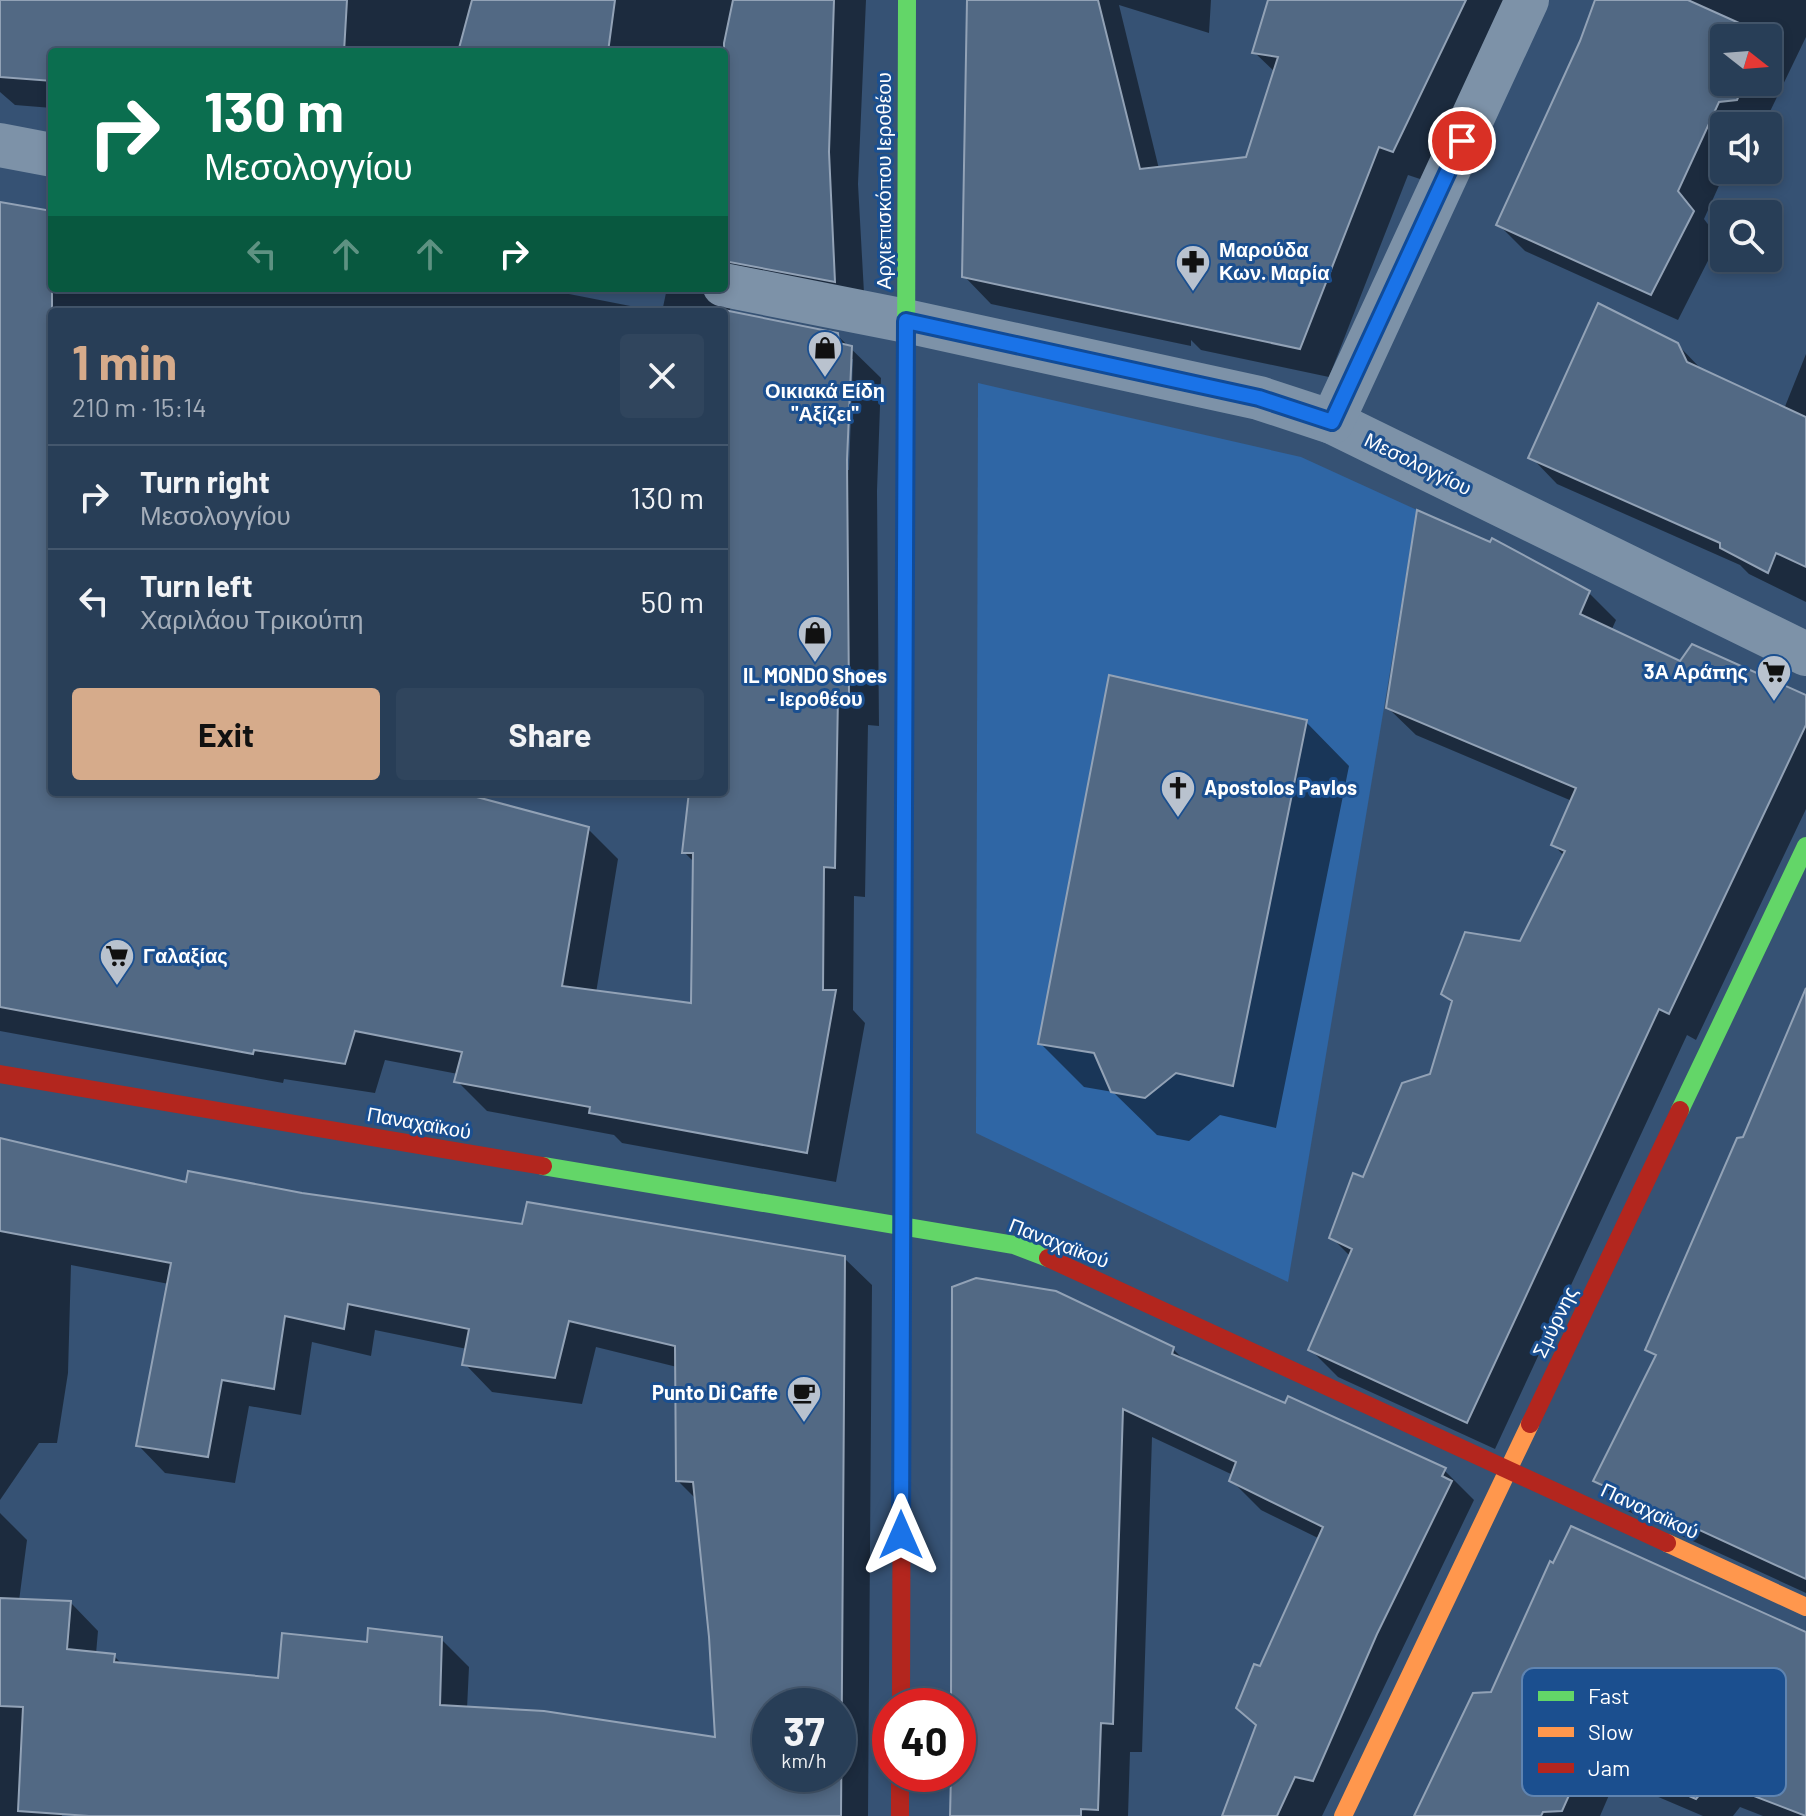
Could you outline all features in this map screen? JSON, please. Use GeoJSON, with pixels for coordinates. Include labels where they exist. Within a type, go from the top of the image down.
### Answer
{"type":"FeatureCollection","features":[{"type":"Feature","properties":{"kind":"street","name":"Αρχιεπισκόπου Ιεροθέου"},"geometry":{"type":"LineString","coordinates":[[901,1688],[907,0]]}},
{"type":"Feature","properties":{"kind":"street"},"geometry":{"type":"LineString","coordinates":[[1332,422],[1527,0]]}},
{"type":"Feature","properties":{"kind":"street"},"geometry":{"type":"LineString","coordinates":[[0,145],[48,154]]}},
{"type":"Feature","properties":{"kind":"street","name":"Μεσολογγίου"},"geometry":{"type":"LineString","coordinates":[[728,286],[1259,398],[1332,422],[1806,654]]}},
{"type":"Feature","properties":{"kind":"street","name":"Σμύρνης"},"geometry":{"type":"LineString","coordinates":[[1343,1816],[1806,846]]}},
{"type":"Feature","properties":{"kind":"street","name":"Παναχαϊκού"},"geometry":{"type":"LineString","coordinates":[[0,1074],[1014,1245],[1056,1261],[1806,1607]]}},
{"type":"Feature","properties":{"kind":"street"},"geometry":{"type":"LineString","coordinates":[[900,1792],[900,1816]]}},
{"type":"Feature","properties":{"kind":"shaded area"},"geometry":{"type":"Polygon","coordinates":[[[978,383],[1301,457],[1417,510],[1288,1282],[976,1133],[978,383]]]}},
{"type":"Feature","properties":{"kind":"building"},"geometry":{"type":"Polygon","coordinates":[[[0,0],[347,0],[344,48],[48,48],[48,81],[0,77],[0,0]]]}},
{"type":"Feature","properties":{"kind":"building"},"geometry":{"type":"Polygon","coordinates":[[[472,0],[615,0],[609,48],[459,48],[472,0]]]}},
{"type":"Feature","properties":{"kind":"building"},"geometry":{"type":"Polygon","coordinates":[[[733,0],[834,0],[829,152],[835,282],[728,262],[728,48],[724,48],[733,0]]]}},
{"type":"Feature","properties":{"kind":"building"},"geometry":{"type":"Polygon","coordinates":[[[967,0],[1098,0],[1140,169],[1246,157],[1278,57],[1252,53],[1268,0],[1466,0],[1393,152],[1379,147],[1300,349],[962,277],[967,0]]]}},
{"type":"Feature","properties":{"kind":"building"},"geometry":{"type":"Polygon","coordinates":[[[1595,0],[1688,0],[1741,24],[1710,24],[1710,96],[1739,96],[1737,100],[1719,102],[1714,112],[1710,112],[1710,122],[1678,191],[1694,211],[1651,295],[1496,225],[1580,41],[1595,0]]]}},
{"type":"Feature","properties":{"kind":"building"},"geometry":{"type":"Polygon","coordinates":[[[0,202],[48,210],[48,292],[52,292],[52,308],[48,308],[48,796],[473,796],[589,827],[562,986],[691,1003],[693,853],[682,853],[689,796],[728,796],[728,311],[838,333],[839,343],[852,346],[847,460],[849,697],[838,696],[835,868],[824,867],[823,990],[836,990],[807,1153],[589,1113],[590,1107],[454,1082],[462,1052],[355,1031],[345,1064],[254,1050],[253,1054],[0,1007],[0,202]]]}},
{"type":"Feature","properties":{"kind":"building"},"geometry":{"type":"Polygon","coordinates":[[[1598,303],[1678,343],[1687,362],[1806,417],[1806,567],[1776,553],[1768,573],[1720,548],[1720,543],[1528,458],[1598,303]]]}},
{"type":"Feature","properties":{"kind":"building"},"geometry":{"type":"Polygon","coordinates":[[[1417,510],[1490,542],[1492,538],[1590,591],[1580,614],[1680,661],[1692,644],[1806,695],[1806,725],[1669,1014],[1659,1009],[1467,1423],[1308,1350],[1352,1249],[1329,1238],[1353,1173],[1363,1177],[1402,1083],[1430,1074],[1452,1001],[1441,994],[1465,932],[1520,941],[1565,851],[1551,845],[1576,788],[1386,708],[1417,510]]]}},
{"type":"Feature","properties":{"kind":"building"},"geometry":{"type":"Polygon","coordinates":[[[1109,675],[1307,720],[1233,1086],[1176,1073],[1145,1098],[1111,1092],[1094,1053],[1038,1044],[1109,675]]]}},
{"type":"Feature","properties":{"kind":"building"},"geometry":{"type":"Polygon","coordinates":[[[1806,988],[1806,1579],[1593,1481],[1656,1355],[1645,1350],[1737,1138],[1743,1137],[1806,988]]]}},
{"type":"Feature","properties":{"kind":"building"},"geometry":{"type":"Polygon","coordinates":[[[0,1138],[186,1182],[188,1171],[302,1193],[522,1224],[527,1202],[845,1256],[842,1688],[752,1688],[752,1792],[841,1792],[841,1816],[89,1816],[18,1811],[23,1707],[0,1706],[0,1598],[71,1601],[67,1649],[115,1654],[114,1662],[278,1678],[282,1633],[367,1642],[368,1628],[442,1637],[440,1705],[544,1711],[715,1737],[709,1637],[693,1482],[676,1481],[675,1346],[569,1321],[555,1378],[462,1365],[469,1329],[348,1304],[344,1329],[285,1316],[274,1389],[222,1380],[208,1457],[136,1446],[171,1263],[0,1231],[0,1138]]]}},
{"type":"Feature","properties":{"kind":"building"},"geometry":{"type":"Polygon","coordinates":[[[976,1278],[1056,1291],[1174,1347],[1172,1354],[1285,1403],[1288,1396],[1446,1468],[1442,1476],[1452,1481],[1377,1634],[1313,1781],[1295,1777],[1277,1816],[1222,1816],[1256,1725],[1236,1708],[1254,1664],[1260,1666],[1323,1527],[1229,1481],[1236,1462],[1123,1409],[1113,1724],[1101,1723],[1098,1810],[1081,1809],[1081,1816],[950,1816],[951,1792],[976,1792],[976,1688],[951,1688],[952,1287],[976,1278]]]}},
{"type":"Feature","properties":{"kind":"building"},"geometry":{"type":"Polygon","coordinates":[[[1571,1526],[1806,1632],[1806,1816],[1754,1796],[1786,1796],[1786,1668],[1522,1668],[1522,1796],[1569,1796],[1562,1811],[1543,1812],[1541,1816],[1414,1816],[1473,1693],[1491,1692],[1550,1561],[1553,1563],[1571,1526]]]}},
{"type":"Feature","properties":{"kind":"traffic: fast"},"geometry":{"type":"LineString","coordinates":[[906,376],[907,0]]}},
{"type":"Feature","properties":{"kind":"traffic: fast"},"geometry":{"type":"LineString","coordinates":[[1680,1110],[1806,846]]}},
{"type":"Feature","properties":{"kind":"traffic: fast"},"geometry":{"type":"LineString","coordinates":[[543,1166],[1014,1245],[1048,1258]]}},
{"type":"Feature","properties":{"kind":"traffic: slow"},"geometry":{"type":"LineString","coordinates":[[902,1352],[903,1032]]}},
{"type":"Feature","properties":{"kind":"traffic: slow"},"geometry":{"type":"LineString","coordinates":[[1343,1816],[1530,1424]]}},
{"type":"Feature","properties":{"kind":"traffic: slow"},"geometry":{"type":"LineString","coordinates":[[1667,1543],[1806,1607]]}},
{"type":"Feature","properties":{"kind":"traffic: jam"},"geometry":{"type":"LineString","coordinates":[[903,1032],[906,376]]}},
{"type":"Feature","properties":{"kind":"traffic: jam"},"geometry":{"type":"LineString","coordinates":[[0,1074],[543,1166]]}},
{"type":"Feature","properties":{"kind":"traffic: jam"},"geometry":{"type":"LineString","coordinates":[[1530,1424],[1680,1110]]}},
{"type":"Feature","properties":{"kind":"traffic: jam"},"geometry":{"type":"LineString","coordinates":[[1048,1258],[1667,1543]]}},
{"type":"Feature","properties":{"kind":"traffic: jam"},"geometry":{"type":"LineString","coordinates":[[901,1688],[902,1352]]}},
{"type":"Feature","properties":{"kind":"traffic: jam"},"geometry":{"type":"LineString","coordinates":[[900,1792],[900,1816]]}},
{"type":"Feature","properties":{"kind":"place","name":"Μαρούδα Κων. Μαρία"},"geometry":{"type":"Point","coordinates":[1193,293]}},
{"type":"Feature","properties":{"kind":"place","name":"Οικιακά Είδη \"Αξίζει\""},"geometry":{"type":"Point","coordinates":[825,379]}},
{"type":"Feature","properties":{"kind":"place","name":"IL MONDO Shoes - Ιεροθέου"},"geometry":{"type":"Point","coordinates":[815,664]}},
{"type":"Feature","properties":{"kind":"place","name":"3Α Αράπης"},"geometry":{"type":"Point","coordinates":[1774,703]}},
{"type":"Feature","properties":{"kind":"place","name":"Apostolos Pavlos"},"geometry":{"type":"Point","coordinates":[1178,819]}},
{"type":"Feature","properties":{"kind":"place","name":"Γαλαξίας"},"geometry":{"type":"Point","coordinates":[117,987]}},
{"type":"Feature","properties":{"kind":"place","name":"Punto Di Caffe"},"geometry":{"type":"Point","coordinates":[804,1424]}},
{"type":"Feature","properties":{"kind":"route"},"geometry":{"type":"LineString","coordinates":[[901,1535],[906,321],[1259,398],[1332,422],[1462,141]]}}]}
